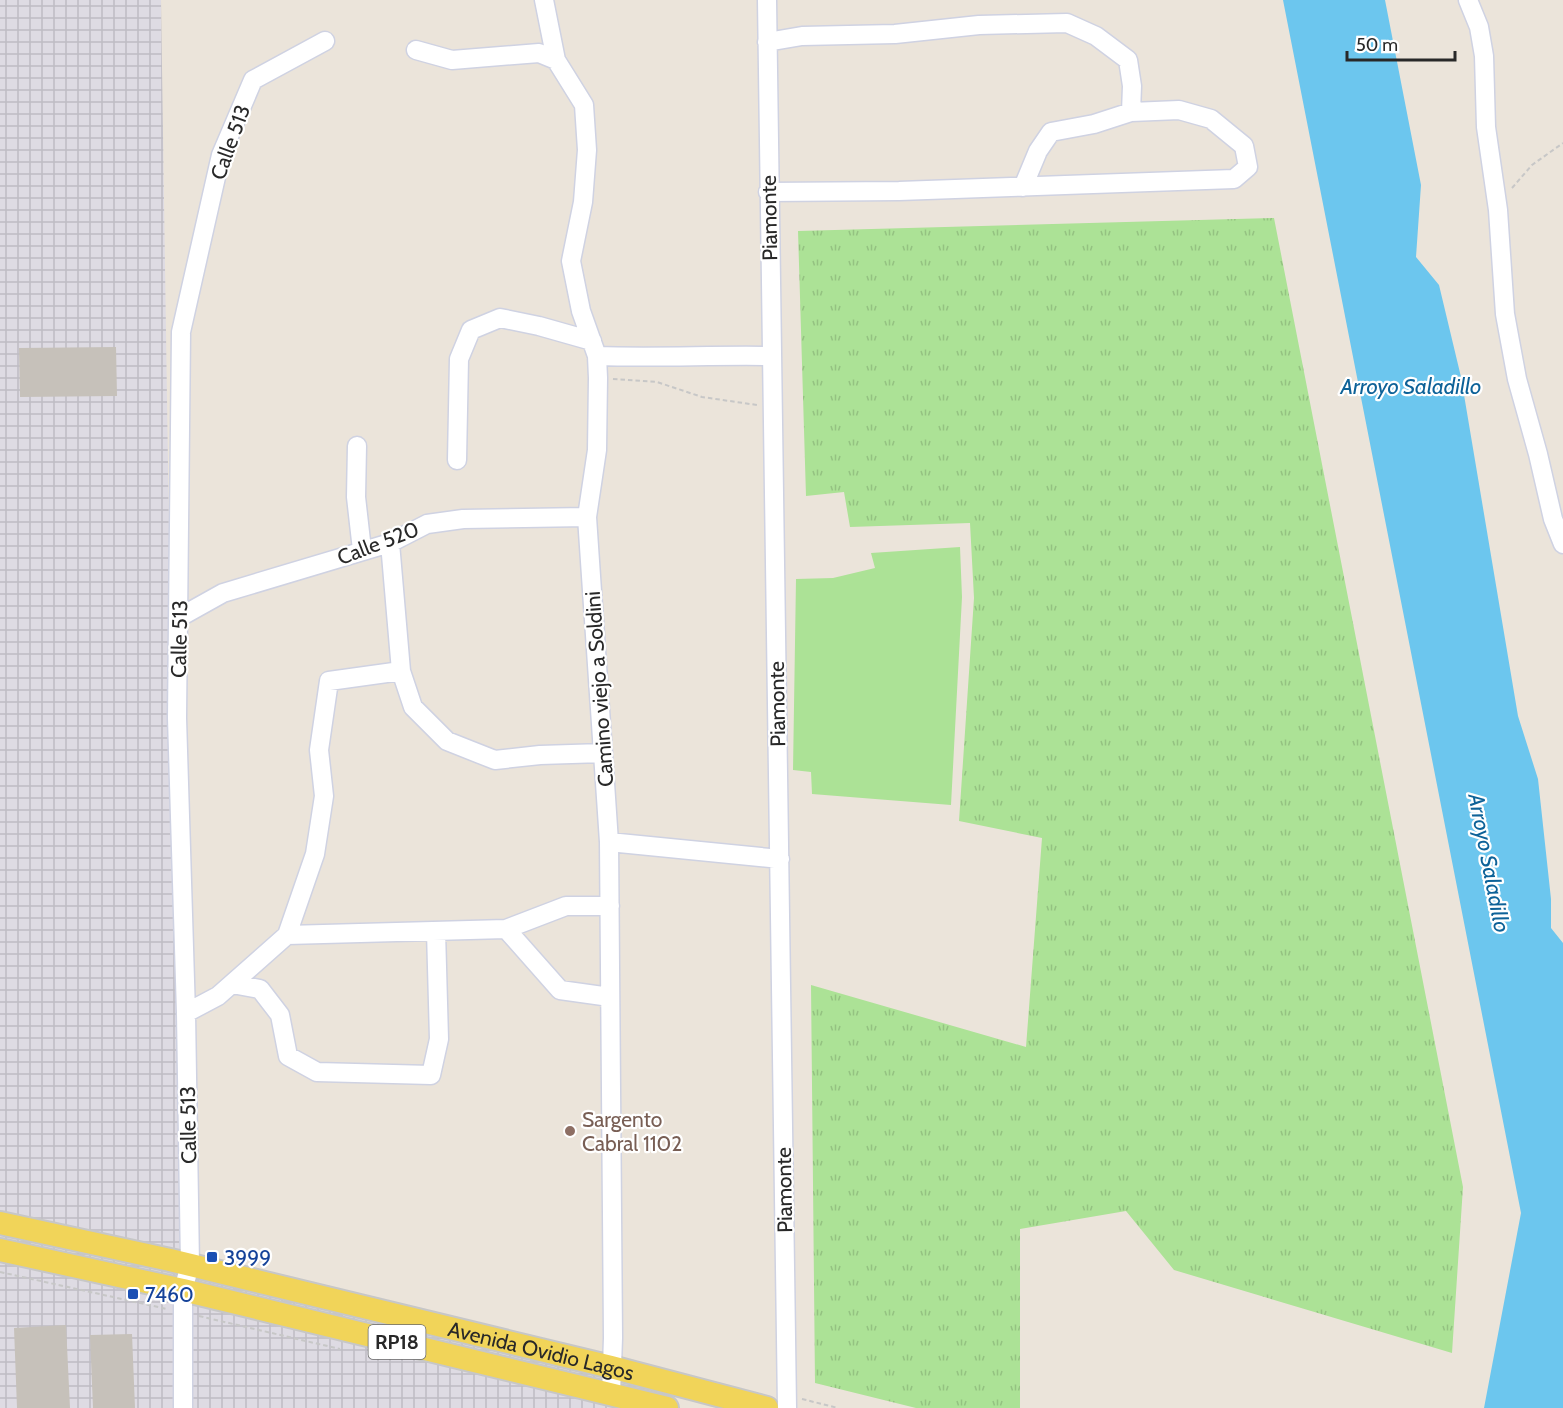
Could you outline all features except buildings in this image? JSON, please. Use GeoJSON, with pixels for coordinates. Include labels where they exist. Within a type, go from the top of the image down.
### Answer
{"type":"FeatureCollection","features":[{"type":"Feature","properties":{"kind":"main road","name":"Avenida Ovidio Lagos"},"geometry":{"type":"LineString","coordinates":[[0,1223],[190,1265],[612,1367],[767,1408]]}},
{"type":"Feature","properties":{"kind":"main road","name":"Avenida Ovidio Lagos"},"geometry":{"type":"LineString","coordinates":[[0,1250],[183,1301],[610,1394],[655,1407]]}},
{"type":"Feature","properties":{"kind":"street","name":"Camino viejo a Soldini"},"geometry":{"type":"LineString","coordinates":[[544,0],[556,60],[585,105],[587,150],[583,201],[571,261],[581,311],[595,348],[598,378],[597,450],[587,517],[609,842],[612,1367],[610,1394]]}},
{"type":"Feature","properties":{"kind":"street","name":"Piamonte"},"geometry":{"type":"LineString","coordinates":[[767,0],[770,356],[780,859],[787,1408]]}},
{"type":"Feature","properties":{"kind":"street"},"geometry":{"type":"LineString","coordinates":[[1468,0],[1479,27],[1484,56],[1486,127],[1498,210],[1505,314],[1517,380],[1538,454],[1552,519],[1563,544]]}},
{"type":"Feature","properties":{"kind":"street"},"geometry":{"type":"LineString","coordinates":[[767,42],[802,36],[895,34],[979,25],[1067,23],[1096,36],[1128,60],[1131,112]]}},
{"type":"Feature","properties":{"kind":"street","name":"Calle 513"},"geometry":{"type":"LineString","coordinates":[[183,1408],[183,1301],[190,1265],[186,1013],[177,718],[180,618],[181,332],[221,155],[253,80],[325,40]]}},
{"type":"Feature","properties":{"kind":"street"},"geometry":{"type":"LineString","coordinates":[[416,50],[452,60],[539,53],[556,60]]}},
{"type":"Feature","properties":{"kind":"street"},"geometry":{"type":"LineString","coordinates":[[768,192],[899,191],[1023,187],[1234,179],[1248,167],[1244,146],[1211,119],[1179,110],[1131,112],[1094,124],[1051,132],[1038,151],[1023,187]]}},
{"type":"Feature","properties":{"kind":"street"},"geometry":{"type":"LineString","coordinates":[[457,460],[459,359],[471,330],[500,318],[539,326],[595,348],[770,356]]}},
{"type":"Feature","properties":{"kind":"street"},"geometry":{"type":"LineString","coordinates":[[357,446],[356,497],[362,550]]}},
{"type":"Feature","properties":{"kind":"street","name":"Calle 520"},"geometry":{"type":"LineString","coordinates":[[180,618],[223,593],[390,543],[427,524],[463,519],[587,517]]}},
{"type":"Feature","properties":{"kind":"street"},"geometry":{"type":"LineString","coordinates":[[390,543],[401,671],[413,707],[447,741],[495,760],[540,755],[603,753]]}},
{"type":"Feature","properties":{"kind":"street"},"geometry":{"type":"LineString","coordinates":[[186,1013],[218,996],[287,935],[315,854],[324,796],[319,750],[329,681],[401,671]]}},
{"type":"Feature","properties":{"kind":"street"},"geometry":{"type":"LineString","coordinates":[[609,842],[780,859]]}},
{"type":"Feature","properties":{"kind":"street"},"geometry":{"type":"LineString","coordinates":[[287,935],[506,929],[566,906],[610,906]]}},
{"type":"Feature","properties":{"kind":"street"},"geometry":{"type":"LineString","coordinates":[[506,929],[560,990],[610,997]]}},
{"type":"Feature","properties":{"kind":"street"},"geometry":{"type":"LineString","coordinates":[[231,984],[260,989],[280,1015],[288,1056],[317,1072],[431,1075],[439,1040],[436,931]]}},
{"type":"Feature","properties":{"kind":"street"},"geometry":{"type":"LineString","coordinates":[[653,1378],[655,1407]]}},
{"type":"Feature","properties":{"kind":"path"},"geometry":{"type":"LineString","coordinates":[[1498,210],[1515,184],[1532,165],[1563,143]]}},
{"type":"Feature","properties":{"kind":"path"},"geometry":{"type":"LineString","coordinates":[[598,378],[657,382],[702,397],[771,408]]}},
{"type":"Feature","properties":{"kind":"path"},"geometry":{"type":"LineString","coordinates":[[0,1272],[183,1301],[343,1349]]}},
{"type":"Feature","properties":{"kind":"path"},"geometry":{"type":"LineString","coordinates":[[820,1403],[820,1408]]}},
{"type":"Feature","properties":{"kind":"shaded area"},"geometry":{"type":"Polygon","coordinates":[[[0,0],[161,0],[180,1262],[653,1378],[649,1408],[0,1408],[0,0]]]}},
{"type":"Feature","properties":{"kind":"green space"},"geometry":{"type":"Polygon","coordinates":[[[1274,218],[1463,1187],[1452,1353],[1174,1270],[1126,1211],[1020,1229],[1020,1408],[916,1408],[815,1383],[811,985],[1026,1047],[1042,838],[959,821],[974,598],[970,523],[850,527],[844,492],[806,496],[798,231],[1274,218]]]}},
{"type":"Feature","properties":{"kind":"green space"},"geometry":{"type":"Polygon","coordinates":[[[960,547],[962,597],[951,805],[812,794],[811,772],[793,770],[796,579],[833,578],[875,568],[871,553],[960,547]]]}},
{"type":"Feature","properties":{"kind":"water","name":"Arroyo Saladillo"},"geometry":{"type":"Polygon","coordinates":[[[1283,0],[1385,0],[1421,185],[1416,257],[1439,285],[1461,377],[1518,716],[1538,779],[1551,899],[1551,928],[1563,943],[1563,1408],[1484,1408],[1521,1213],[1283,0]]]}},
{"type":"Feature","properties":{"kind":"place","name":"Sargento Cabral 1102"},"geometry":{"type":"Point","coordinates":[570,1131]}},
{"type":"Feature","properties":{"kind":"place","name":"3999"},"geometry":{"type":"Point","coordinates":[212,1257]}},
{"type":"Feature","properties":{"kind":"place","name":"7460"},"geometry":{"type":"Point","coordinates":[133,1294]}}]}
